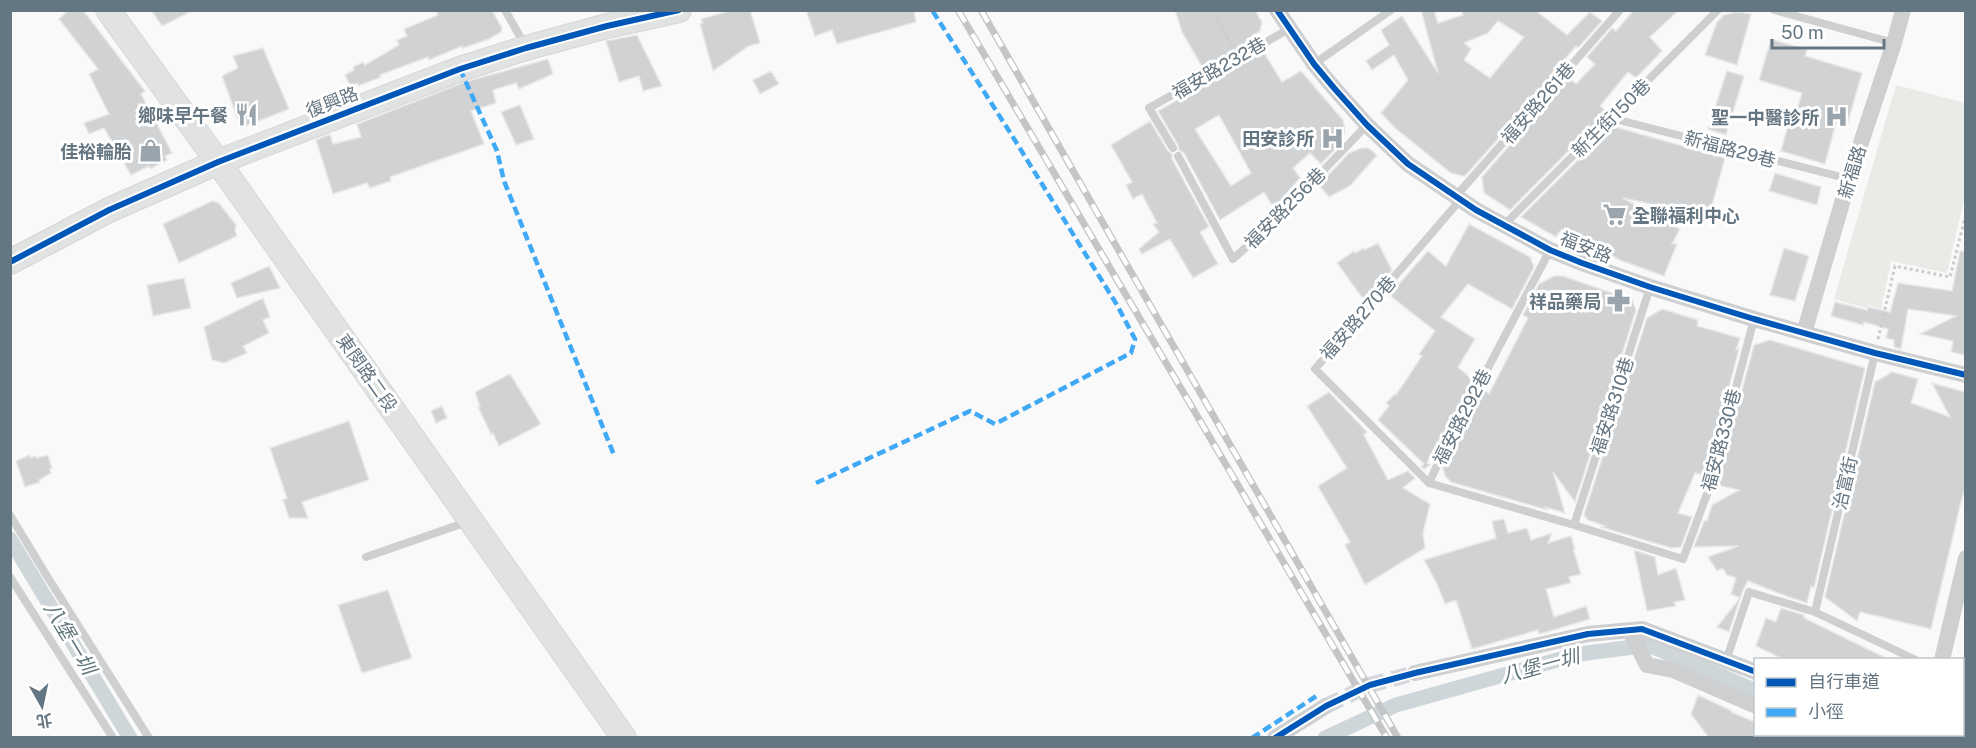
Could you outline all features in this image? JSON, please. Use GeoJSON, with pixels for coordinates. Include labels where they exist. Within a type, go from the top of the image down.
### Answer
{"type":"FeatureCollection","features":[{"type":"Feature","properties":{"kind":"main road","name":"東閔路二段"},"geometry":{"type":"LineString","coordinates":[[108,10],[218,162],[624,738]]}},
{"type":"Feature","properties":{"kind":"main road","name":"復興路"},"geometry":{"type":"LineString","coordinates":[[10,262],[109,210],[218,162],[460,69],[643,14],[679,10]]}},
{"type":"Feature","properties":{"kind":"street","name":"福安路"},"geometry":{"type":"LineString","coordinates":[[1277,10],[1314,64],[1367,125],[1408,164],[1458,198],[1550,250],[1650,287],[1754,319],[1875,353],[1965,375]]}},
{"type":"Feature","properties":{"kind":"street","name":"新福路"},"geometry":{"type":"LineString","coordinates":[[1804,333],[1849,180],[1903,10]]}},
{"type":"Feature","properties":{"kind":"street"},"geometry":{"type":"LineString","coordinates":[[1942,658],[1965,558]]}},
{"type":"Feature","properties":{"kind":"street"},"geometry":{"type":"LineString","coordinates":[[1415,673],[1588,634],[1642,628],[1754,672]]}},
{"type":"Feature","properties":{"kind":"street"},"geometry":{"type":"LineString","coordinates":[[1630,631],[1647,665],[1673,670],[1754,706]]}},
{"type":"Feature","properties":{"kind":"street"},"geometry":{"type":"LineString","coordinates":[[1275,738],[1326,706]]}},
{"type":"Feature","properties":{"kind":"lane"},"geometry":{"type":"LineString","coordinates":[[505,10],[526,48]]}},
{"type":"Feature","properties":{"kind":"lane"},"geometry":{"type":"LineString","coordinates":[[1314,64],[1391,10]]}},
{"type":"Feature","properties":{"kind":"lane","name":"福安路261巷"},"geometry":{"type":"LineString","coordinates":[[1458,198],[1620,10]]}},
{"type":"Feature","properties":{"kind":"lane","name":"新生街150巷"},"geometry":{"type":"LineString","coordinates":[[1504,225],[1718,10]]}},
{"type":"Feature","properties":{"kind":"lane"},"geometry":{"type":"LineString","coordinates":[[1774,10],[1894,43]]}},
{"type":"Feature","properties":{"kind":"lane","name":"福安路232巷"},"geometry":{"type":"LineString","coordinates":[[1176,152],[1149,108],[1289,29]]}},
{"type":"Feature","properties":{"kind":"lane","name":"新福路29巷"},"geometry":{"type":"LineString","coordinates":[[1611,118],[1849,180]]}},
{"type":"Feature","properties":{"kind":"lane","name":"福安路256巷"},"geometry":{"type":"LineString","coordinates":[[1176,152],[1233,259],[1273,223],[1367,125]]}},
{"type":"Feature","properties":{"kind":"lane","name":"福安路270巷"},"geometry":{"type":"LineString","coordinates":[[1429,483],[1314,369],[1458,198]]}},
{"type":"Feature","properties":{"kind":"lane","name":"福安路292巷"},"geometry":{"type":"LineString","coordinates":[[1550,250],[1429,483],[1683,559]]}},
{"type":"Feature","properties":{"kind":"lane","name":"福安路310巷"},"geometry":{"type":"LineString","coordinates":[[1574,525],[1650,287]]}},
{"type":"Feature","properties":{"kind":"lane","name":"福安路330巷"},"geometry":{"type":"LineString","coordinates":[[1683,559],[1710,486],[1754,319]]}},
{"type":"Feature","properties":{"kind":"lane","name":"治富街"},"geometry":{"type":"LineString","coordinates":[[1815,612],[1875,353]]}},
{"type":"Feature","properties":{"kind":"lane"},"geometry":{"type":"LineString","coordinates":[[10,515],[149,738]]}},
{"type":"Feature","properties":{"kind":"lane"},"geometry":{"type":"LineString","coordinates":[[366,557],[470,521]]}},
{"type":"Feature","properties":{"kind":"lane"},"geometry":{"type":"LineString","coordinates":[[10,577],[113,738]]}},
{"type":"Feature","properties":{"kind":"lane"},"geometry":{"type":"LineString","coordinates":[[1726,660],[1749,592],[1815,612],[1912,658]]}},
{"type":"Feature","properties":{"kind":"path"},"geometry":{"type":"LineString","coordinates":[[1212,10],[1239,57]]}},
{"type":"Feature","properties":{"kind":"path"},"geometry":{"type":"LineString","coordinates":[[1875,353],[1895,266],[1950,277],[1965,214]]}},
{"type":"Feature","properties":{"kind":"shaded area"},"geometry":{"type":"Polygon","coordinates":[[[1896,85],[1965,103],[1965,195],[1947,273],[1891,261],[1881,309],[1868,305],[1866,308],[1834,299],[1896,85]]]}},
{"type":"Feature","properties":{"kind":"building"},"geometry":{"type":"Polygon","coordinates":[[[69,10],[83,10],[145,91],[141,94],[172,153],[165,156],[167,160],[131,175],[104,128],[89,134],[84,123],[109,114],[89,74],[98,69],[59,19],[69,10]]]}},
{"type":"Feature","properties":{"kind":"building"},"geometry":{"type":"Polygon","coordinates":[[[151,10],[194,10],[162,26],[151,10]]]}},
{"type":"Feature","properties":{"kind":"building"},"geometry":{"type":"Polygon","coordinates":[[[436,10],[492,10],[502,28],[501,32],[489,39],[463,48],[462,46],[429,60],[428,57],[380,75],[381,77],[358,86],[358,83],[350,86],[345,75],[354,70],[353,67],[363,62],[365,65],[399,45],[397,40],[407,36],[404,29],[438,15],[436,10]]]}},
{"type":"Feature","properties":{"kind":"building"},"geometry":{"type":"Polygon","coordinates":[[[733,10],[750,10],[760,43],[749,46],[713,71],[700,24],[703,23],[701,19],[733,10]]]}},
{"type":"Feature","properties":{"kind":"building"},"geometry":{"type":"Polygon","coordinates":[[[806,10],[914,10],[916,22],[837,44],[832,30],[815,36],[806,10]]]}},
{"type":"Feature","properties":{"kind":"building"},"geometry":{"type":"Polygon","coordinates":[[[1175,10],[1255,10],[1262,22],[1260,31],[1253,35],[1256,40],[1204,70],[1182,32],[1175,10]]]}},
{"type":"Feature","properties":{"kind":"building"},"geometry":{"type":"Polygon","coordinates":[[[1421,10],[1434,10],[1438,23],[1463,15],[1461,10],[1535,10],[1567,35],[1590,12],[1602,21],[1578,48],[1576,46],[1558,67],[1560,69],[1465,176],[1451,173],[1395,128],[1381,113],[1408,80],[1394,55],[1372,70],[1366,61],[1389,45],[1381,30],[1402,16],[1438,73],[1421,10]],[[1498,21],[1488,33],[1464,43],[1471,49],[1464,60],[1490,78],[1524,37],[1498,21]]]}},
{"type":"Feature","properties":{"kind":"building"},"geometry":{"type":"Polygon","coordinates":[[[1634,10],[1679,10],[1650,37],[1662,51],[1636,78],[1628,72],[1600,106],[1606,111],[1598,121],[1510,210],[1484,193],[1482,177],[1569,77],[1576,84],[1595,64],[1587,57],[1612,28],[1616,31],[1634,10]]]}},
{"type":"Feature","properties":{"kind":"building"},"geometry":{"type":"Polygon","coordinates":[[[1738,12],[1751,14],[1737,65],[1705,55],[1717,22],[1724,15],[1738,12]]]}},
{"type":"Feature","properties":{"kind":"building"},"geometry":{"type":"Polygon","coordinates":[[[637,35],[662,86],[643,91],[639,76],[619,82],[606,41],[637,35]]]}},
{"type":"Feature","properties":{"kind":"building"},"geometry":{"type":"Polygon","coordinates":[[[1771,39],[1807,50],[1805,56],[1862,73],[1848,122],[1837,119],[1825,164],[1781,151],[1788,125],[1792,126],[1802,93],[1759,80],[1771,39]]]}},
{"type":"Feature","properties":{"kind":"building"},"geometry":{"type":"Polygon","coordinates":[[[263,48],[289,109],[241,128],[222,76],[238,68],[233,56],[263,48]]]}},
{"type":"Feature","properties":{"kind":"building"},"geometry":{"type":"Polygon","coordinates":[[[1263,51],[1282,82],[1301,71],[1343,120],[1345,130],[1341,143],[1321,164],[1310,153],[1293,168],[1300,178],[1274,208],[1264,192],[1220,220],[1184,153],[1179,150],[1158,111],[1263,51]],[[1219,115],[1195,129],[1231,186],[1251,173],[1219,115]]]}},
{"type":"Feature","properties":{"kind":"building"},"geometry":{"type":"Polygon","coordinates":[[[548,59],[553,74],[519,89],[516,83],[493,90],[496,103],[471,111],[484,144],[390,177],[391,181],[370,188],[367,183],[333,194],[316,140],[330,134],[333,144],[361,137],[357,124],[465,82],[548,59]]]}},
{"type":"Feature","properties":{"kind":"building"},"geometry":{"type":"Polygon","coordinates":[[[771,71],[779,84],[760,94],[753,80],[771,71]]]}},
{"type":"Feature","properties":{"kind":"building"},"geometry":{"type":"Polygon","coordinates":[[[1727,71],[1744,76],[1726,135],[1708,129],[1727,71]]]}},
{"type":"Feature","properties":{"kind":"building"},"geometry":{"type":"Polygon","coordinates":[[[520,105],[534,139],[516,145],[501,112],[520,105]]]}},
{"type":"Feature","properties":{"kind":"building"},"geometry":{"type":"Polygon","coordinates":[[[1150,121],[1172,154],[1172,159],[1209,227],[1200,232],[1218,264],[1193,278],[1170,239],[1142,254],[1139,249],[1159,232],[1153,224],[1157,223],[1142,194],[1133,199],[1126,185],[1132,182],[1111,145],[1150,121]]]}},
{"type":"Feature","properties":{"kind":"building"},"geometry":{"type":"Polygon","coordinates":[[[1612,126],[1725,158],[1709,216],[1623,198],[1680,229],[1672,244],[1677,244],[1664,276],[1620,260],[1561,230],[1556,237],[1521,217],[1612,126]]]}},
{"type":"Feature","properties":{"kind":"building"},"geometry":{"type":"Polygon","coordinates":[[[1368,148],[1377,155],[1350,186],[1329,197],[1319,185],[1349,153],[1368,148]]]}},
{"type":"Feature","properties":{"kind":"building"},"geometry":{"type":"Polygon","coordinates":[[[1775,173],[1821,187],[1817,205],[1769,191],[1775,173]]]}},
{"type":"Feature","properties":{"kind":"building"},"geometry":{"type":"Polygon","coordinates":[[[212,201],[219,203],[236,225],[237,236],[179,263],[163,224],[212,201]]]}},
{"type":"Feature","properties":{"kind":"building"},"geometry":{"type":"Polygon","coordinates":[[[1469,224],[1530,257],[1534,267],[1512,309],[1468,284],[1441,317],[1475,339],[1458,367],[1474,381],[1440,446],[1439,439],[1427,463],[1430,465],[1424,469],[1421,466],[1424,464],[1378,420],[1389,406],[1386,403],[1396,395],[1422,356],[1419,354],[1435,331],[1388,294],[1428,251],[1446,266],[1469,224]]]}},
{"type":"Feature","properties":{"kind":"building"},"geometry":{"type":"Polygon","coordinates":[[[1378,243],[1392,270],[1364,300],[1337,263],[1354,251],[1355,253],[1364,248],[1365,250],[1378,243]]]}},
{"type":"Feature","properties":{"kind":"building"},"geometry":{"type":"Polygon","coordinates":[[[1784,248],[1809,256],[1795,301],[1770,295],[1784,248]]]}},
{"type":"Feature","properties":{"kind":"building"},"geometry":{"type":"Polygon","coordinates":[[[1960,251],[1965,252],[1965,355],[1951,352],[1953,341],[1920,334],[1956,316],[1908,309],[1901,349],[1894,347],[1894,340],[1886,338],[1888,329],[1831,316],[1835,302],[1867,310],[1868,307],[1890,312],[1898,283],[1952,291],[1960,251]]]}},
{"type":"Feature","properties":{"kind":"building"},"geometry":{"type":"Polygon","coordinates":[[[269,266],[280,288],[237,298],[231,283],[269,266]]]}},
{"type":"Feature","properties":{"kind":"building"},"geometry":{"type":"Polygon","coordinates":[[[1554,276],[1563,276],[1632,300],[1636,310],[1575,502],[1553,472],[1565,513],[1545,507],[1547,510],[1451,482],[1445,476],[1443,467],[1484,389],[1489,394],[1528,318],[1523,315],[1540,282],[1554,276]]]}},
{"type":"Feature","properties":{"kind":"building"},"geometry":{"type":"Polygon","coordinates":[[[184,278],[191,308],[153,316],[147,285],[184,278]]]}},
{"type":"Feature","properties":{"kind":"building"},"geometry":{"type":"Polygon","coordinates":[[[263,298],[270,317],[263,320],[269,333],[243,346],[247,353],[224,363],[212,360],[204,327],[263,298]]]}},
{"type":"Feature","properties":{"kind":"building"},"geometry":{"type":"Polygon","coordinates":[[[1662,309],[1698,320],[1697,326],[1740,338],[1706,476],[1695,473],[1678,513],[1692,517],[1681,547],[1671,548],[1601,527],[1605,526],[1588,520],[1584,515],[1647,318],[1662,309]]]}},
{"type":"Feature","properties":{"kind":"building"},"geometry":{"type":"Polygon","coordinates":[[[1770,340],[1865,368],[1814,588],[1811,586],[1807,603],[1748,581],[1729,632],[1717,627],[1740,598],[1731,594],[1736,578],[1727,575],[1723,568],[1717,571],[1708,557],[1738,546],[1694,547],[1712,505],[1739,490],[1717,485],[1718,480],[1754,345],[1770,340]]]}},
{"type":"Feature","properties":{"kind":"building"},"geometry":{"type":"Polygon","coordinates":[[[1892,372],[1918,379],[1911,403],[1950,417],[1932,383],[1965,392],[1965,488],[1931,629],[1860,612],[1857,621],[1825,597],[1875,382],[1892,372]]]}},
{"type":"Feature","properties":{"kind":"building"},"geometry":{"type":"Polygon","coordinates":[[[510,374],[541,424],[499,446],[478,407],[480,407],[475,392],[510,374]]]}},
{"type":"Feature","properties":{"kind":"building"},"geometry":{"type":"Polygon","coordinates":[[[1329,392],[1367,432],[1364,435],[1388,480],[1408,471],[1415,478],[1403,488],[1430,504],[1423,533],[1425,548],[1365,585],[1345,545],[1350,542],[1318,486],[1347,468],[1307,406],[1329,392]]]}},
{"type":"Feature","properties":{"kind":"building"},"geometry":{"type":"Polygon","coordinates":[[[442,406],[447,418],[436,423],[431,411],[442,406]]]}},
{"type":"Feature","properties":{"kind":"building"},"geometry":{"type":"Polygon","coordinates":[[[349,421],[369,480],[302,502],[308,518],[289,518],[283,500],[287,498],[270,448],[349,421]]]}},
{"type":"Feature","properties":{"kind":"building"},"geometry":{"type":"Polygon","coordinates":[[[30,455],[30,458],[36,456],[37,458],[48,455],[52,468],[51,473],[39,480],[40,482],[25,487],[16,461],[30,455]]]}},
{"type":"Feature","properties":{"kind":"building"},"geometry":{"type":"Polygon","coordinates":[[[1504,519],[1508,533],[1527,528],[1531,540],[1552,533],[1548,543],[1571,536],[1581,574],[1569,577],[1571,583],[1546,589],[1554,617],[1586,606],[1590,619],[1539,634],[1538,630],[1472,649],[1456,600],[1445,604],[1424,560],[1496,538],[1492,521],[1504,519]]]}},
{"type":"Feature","properties":{"kind":"building"},"geometry":{"type":"Polygon","coordinates":[[[1634,550],[1655,557],[1658,575],[1676,568],[1685,600],[1674,602],[1676,606],[1647,611],[1634,550]]]}},
{"type":"Feature","properties":{"kind":"building"},"geometry":{"type":"Polygon","coordinates":[[[388,590],[412,658],[362,673],[338,605],[388,590]]]}},
{"type":"Feature","properties":{"kind":"building"},"geometry":{"type":"Polygon","coordinates":[[[1781,608],[1804,615],[1804,618],[1886,658],[1781,658],[1756,646],[1766,618],[1776,622],[1781,608]]]}},
{"type":"Feature","properties":{"kind":"building"},"geometry":{"type":"Polygon","coordinates":[[[1698,695],[1754,722],[1755,738],[1709,738],[1691,714],[1698,695]]]}},
{"type":"Feature","properties":{"kind":"waterway","name":"八堡一圳"},"geometry":{"type":"LineString","coordinates":[[10,539],[130,738]]}},
{"type":"Feature","properties":{"kind":"waterway","name":"八堡一圳"},"geometry":{"type":"LineString","coordinates":[[1325,738],[1396,705],[1579,654],[1649,645],[1754,690]]}},
{"type":"Feature","properties":{"kind":"waterway","name":"八堡一圳"},"geometry":{"type":"LineString","coordinates":[[1862,736],[1865,738]]}},
{"type":"Feature","properties":{"kind":"tunnel"},"geometry":{"type":"LineString","coordinates":[[1326,706],[1370,685],[1415,673]]}},
{"type":"Feature","properties":{"kind":"railway"},"geometry":{"type":"LineString","coordinates":[[958,10],[1387,738]]}},
{"type":"Feature","properties":{"kind":"railway"},"geometry":{"type":"LineString","coordinates":[[981,10],[1398,738]]}},
{"type":"Feature","properties":{"kind":"marked path"},"geometry":{"type":"LineString","coordinates":[[816,483],[970,411],[995,424],[1131,353],[1135,339],[1117,305],[932,10]]}},
{"type":"Feature","properties":{"kind":"marked path"},"geometry":{"type":"LineString","coordinates":[[460,69],[497,151],[504,181],[614,455]]}},
{"type":"Feature","properties":{"kind":"marked path"},"geometry":{"type":"LineString","coordinates":[[1252,738],[1318,695]]}},
{"type":"Feature","properties":{"kind":"cycle path"},"geometry":{"type":"LineString","coordinates":[[10,262],[109,210],[218,162],[460,69],[607,26],[679,10]]}},
{"type":"Feature","properties":{"kind":"cycle path"},"geometry":{"type":"LineString","coordinates":[[1277,10],[1314,64],[1334,88],[1367,125],[1408,164],[1476,210],[1550,250],[1650,287],[1754,319],[1875,353],[1966,375]]}},
{"type":"Feature","properties":{"kind":"cycle path"},"geometry":{"type":"LineString","coordinates":[[1275,738],[1326,706],[1370,685],[1588,634],[1642,629],[1754,671]]}},
{"type":"Feature","properties":{"kind":"place","name":"鄉味早午餐"},"geometry":{"type":"Point","coordinates":[246,115]}},
{"type":"Feature","properties":{"kind":"place","name":"聖一中醫診所"},"geometry":{"type":"Point","coordinates":[1837,117]}},
{"type":"Feature","properties":{"kind":"place","name":"田安診所"},"geometry":{"type":"Point","coordinates":[1332,138]}},
{"type":"Feature","properties":{"kind":"place","name":"佳裕輪胎"},"geometry":{"type":"Point","coordinates":[150,151]}},
{"type":"Feature","properties":{"kind":"place","name":"全聯福利中心"},"geometry":{"type":"Point","coordinates":[1614,215]}},
{"type":"Feature","properties":{"kind":"place","name":"祥品藥局"},"geometry":{"type":"Point","coordinates":[1619,301]}}]}
